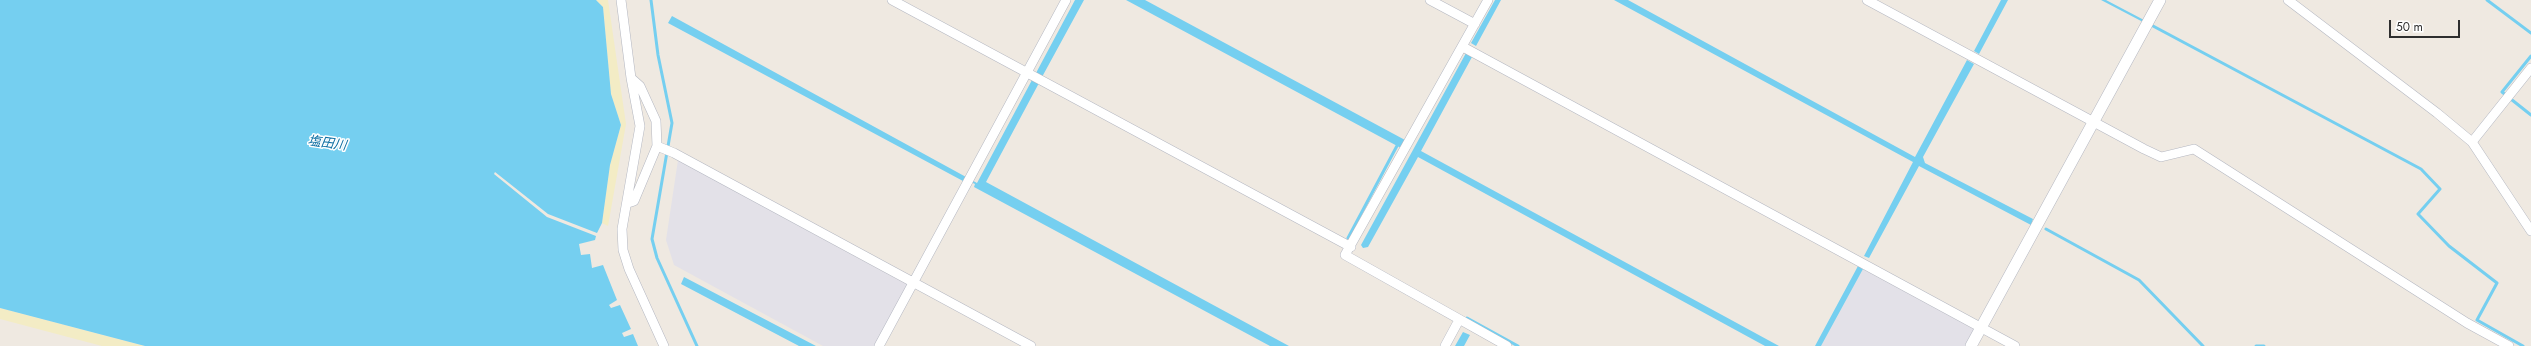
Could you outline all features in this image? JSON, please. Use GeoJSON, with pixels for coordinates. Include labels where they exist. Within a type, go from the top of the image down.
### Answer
{"type":"FeatureCollection","features":[{"type":"Feature","properties":{"kind":"street"},"geometry":{"type":"LineString","coordinates":[[622,0],[631,78],[640,126],[628,203],[622,229],[622,250],[629,269],[664,346]]}},
{"type":"Feature","properties":{"kind":"street"},"geometry":{"type":"LineString","coordinates":[[892,0],[1351,247]]}},
{"type":"Feature","properties":{"kind":"street"},"geometry":{"type":"LineString","coordinates":[[879,346],[1066,0]]}},
{"type":"Feature","properties":{"kind":"street"},"geometry":{"type":"LineString","coordinates":[[1430,0],[1475,24]]}},
{"type":"Feature","properties":{"kind":"street"},"geometry":{"type":"LineString","coordinates":[[1488,0],[1351,247],[1345,255],[1507,346]]}},
{"type":"Feature","properties":{"kind":"street"},"geometry":{"type":"LineString","coordinates":[[1867,0],[2161,157],[2194,149],[2467,323],[2509,346]]}},
{"type":"Feature","properties":{"kind":"street"},"geometry":{"type":"LineString","coordinates":[[1972,346],[2160,0]]}},
{"type":"Feature","properties":{"kind":"street"},"geometry":{"type":"LineString","coordinates":[[2288,0],[2437,113],[2472,142],[2531,231]]}},
{"type":"Feature","properties":{"kind":"street"},"geometry":{"type":"LineString","coordinates":[[1463,47],[2015,346]]}},
{"type":"Feature","properties":{"kind":"street"},"geometry":{"type":"LineString","coordinates":[[2472,142],[2531,68]]}},
{"type":"Feature","properties":{"kind":"street"},"geometry":{"type":"LineString","coordinates":[[628,203],[634,201],[659,147],[656,121],[640,86],[631,78]]}},
{"type":"Feature","properties":{"kind":"street"},"geometry":{"type":"LineString","coordinates":[[659,147],[674,153],[1030,346]]}},
{"type":"Feature","properties":{"kind":"street"},"geometry":{"type":"LineString","coordinates":[[1445,346],[1459,320]]}},
{"type":"Feature","properties":{"kind":"shaded area"},"geometry":{"type":"Polygon","coordinates":[[[678,160],[908,285],[875,346],[823,346],[674,265],[666,240],[678,160]]]}},
{"type":"Feature","properties":{"kind":"shaded area"},"geometry":{"type":"Polygon","coordinates":[[[1863,269],[1974,329],[1965,346],[1821,346],[1863,269]]]}},
{"type":"Feature","properties":{"kind":"sand"},"geometry":{"type":"Polygon","coordinates":[[[596,0],[608,0],[626,124],[608,226],[602,223],[610,165],[621,125],[611,94],[603,7],[596,0]]]}},
{"type":"Feature","properties":{"kind":"sand"},"geometry":{"type":"Polygon","coordinates":[[[0,308],[145,346],[102,346],[0,319],[0,308]]]}},
{"type":"Feature","properties":{"kind":"water","name":"塩田川"},"geometry":{"type":"Polygon","coordinates":[[[0,0],[596,0],[603,7],[611,94],[621,125],[610,165],[602,223],[597,233],[548,214],[495,172],[494,174],[547,217],[596,236],[595,240],[579,244],[581,255],[590,254],[592,268],[603,265],[617,300],[609,305],[611,308],[620,305],[631,329],[622,333],[624,337],[633,334],[638,346],[145,346],[0,308],[0,0]]]}},
{"type":"Feature","properties":{"kind":"water"},"geometry":{"type":"Polygon","coordinates":[[[1075,0],[1084,0],[1042,77],[1036,73],[1075,0]]]}},
{"type":"Feature","properties":{"kind":"water"},"geometry":{"type":"Polygon","coordinates":[[[1126,0],[1145,0],[1405,140],[1401,148],[1126,0]]]}},
{"type":"Feature","properties":{"kind":"water"},"geometry":{"type":"Polygon","coordinates":[[[1495,0],[1501,0],[1476,46],[1471,43],[1495,0]]]}},
{"type":"Feature","properties":{"kind":"water"},"geometry":{"type":"Polygon","coordinates":[[[1614,0],[1628,0],[1915,157],[1967,60],[1974,64],[1923,157],[1925,163],[2033,219],[2031,225],[1919,166],[1869,258],[1864,256],[1913,162],[1614,0]]]}},
{"type":"Feature","properties":{"kind":"water"},"geometry":{"type":"Polygon","coordinates":[[[2001,0],[2008,0],[1979,54],[1974,51],[2001,0]]]}},
{"type":"Feature","properties":{"kind":"water"},"geometry":{"type":"Polygon","coordinates":[[[2101,0],[2106,0],[2144,20],[2143,22],[2101,0]]]}},
{"type":"Feature","properties":{"kind":"water"},"geometry":{"type":"Polygon","coordinates":[[[672,16],[977,183],[1032,80],[1039,83],[986,182],[1289,346],[1270,346],[974,187],[975,184],[964,179],[963,181],[668,23],[672,16]]]}},
{"type":"Feature","properties":{"kind":"water"},"geometry":{"type":"Polygon","coordinates":[[[1466,53],[1472,57],[1421,151],[1779,346],[1765,346],[1418,157],[1368,247],[1363,248],[1361,245],[1466,53]]]}},
{"type":"Feature","properties":{"kind":"water"},"geometry":{"type":"Polygon","coordinates":[[[1858,266],[1863,269],[1821,346],[1815,346],[1858,266]]]}},
{"type":"Feature","properties":{"kind":"water"},"geometry":{"type":"Polygon","coordinates":[[[684,277],[816,346],[799,346],[681,284],[684,277]]]}},
{"type":"Feature","properties":{"kind":"water"},"geometry":{"type":"Polygon","coordinates":[[[1463,332],[1470,335],[1464,346],[1455,346],[1463,332]]]}},
{"type":"Feature","properties":{"kind":"waterway"},"geometry":{"type":"LineString","coordinates":[[651,0],[658,55],[672,123],[652,239],[657,258],[697,346]]}},
{"type":"Feature","properties":{"kind":"waterway"},"geometry":{"type":"LineString","coordinates":[[2487,0],[2531,33]]}},
{"type":"Feature","properties":{"kind":"waterway"},"geometry":{"type":"LineString","coordinates":[[2153,26],[2421,169],[2440,189],[2418,214],[2449,246],[2497,283],[2477,320],[2523,346]]}},
{"type":"Feature","properties":{"kind":"waterway"},"geometry":{"type":"LineString","coordinates":[[2531,56],[2502,92],[2531,115]]}},
{"type":"Feature","properties":{"kind":"waterway"},"geometry":{"type":"LineString","coordinates":[[1348,238],[1399,142]]}},
{"type":"Feature","properties":{"kind":"waterway"},"geometry":{"type":"LineString","coordinates":[[2046,229],[2139,280],[2203,346]]}},
{"type":"Feature","properties":{"kind":"waterway"},"geometry":{"type":"LineString","coordinates":[[1467,318],[1518,346]]}},
{"type":"Feature","properties":{"kind":"waterway"},"geometry":{"type":"LineString","coordinates":[[2256,346],[2264,346]]}}]}
